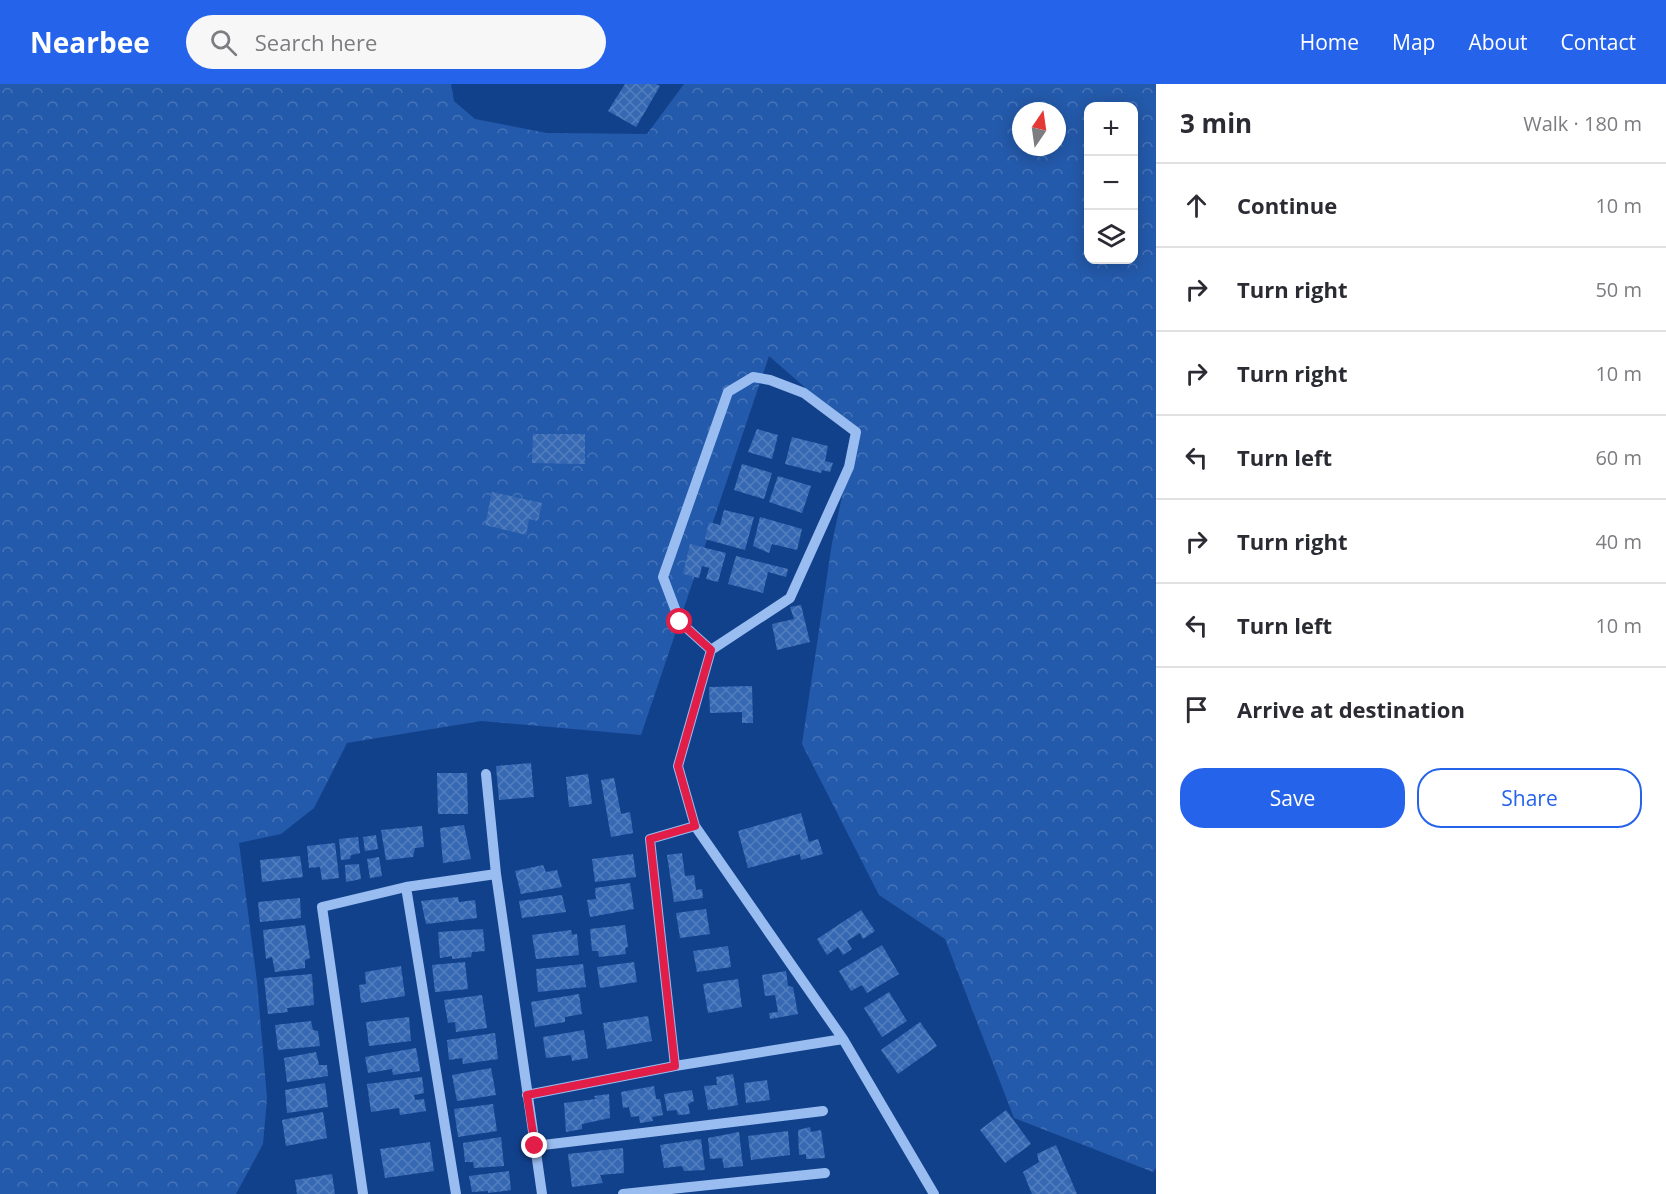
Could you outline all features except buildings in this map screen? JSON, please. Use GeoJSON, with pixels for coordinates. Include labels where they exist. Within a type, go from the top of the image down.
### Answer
{"type":"FeatureCollection","features":[{"type":"Feature","properties":{"kind":"street"},"geometry":{"type":"LineString","coordinates":[[711,650],[680,622],[663,577],[728,392],[753,377],[770,380],[804,393],[856,432],[849,467],[790,598],[711,650],[678,766],[695,826],[843,1040],[933,1194]]}},
{"type":"Feature","properties":{"kind":"street"},"geometry":{"type":"LineString","coordinates":[[486,774],[496,874],[542,1194]]}},
{"type":"Feature","properties":{"kind":"street"},"geometry":{"type":"LineString","coordinates":[[675,1066],[650,839],[695,826]]}},
{"type":"Feature","properties":{"kind":"street"},"geometry":{"type":"LineString","coordinates":[[363,1194],[322,907],[406,887],[496,874]]}},
{"type":"Feature","properties":{"kind":"street"},"geometry":{"type":"LineString","coordinates":[[406,887],[456,1194]]}},
{"type":"Feature","properties":{"kind":"street"},"geometry":{"type":"LineString","coordinates":[[527,1095],[675,1066],[843,1040]]}},
{"type":"Feature","properties":{"kind":"street"},"geometry":{"type":"LineString","coordinates":[[535,1146],[823,1111]]}},
{"type":"Feature","properties":{"kind":"street"},"geometry":{"type":"LineString","coordinates":[[623,1194],[825,1173]]}},
{"type":"Feature","properties":{"kind":"green space"},"geometry":{"type":"Polygon","coordinates":[[[0,84],[451,84],[454,101],[475,119],[547,133],[647,134],[684,84],[1156,84],[1156,1168],[1153,1172],[1014,1118],[945,939],[879,895],[802,744],[832,543],[856,432],[769,356],[641,735],[481,721],[347,743],[314,808],[281,834],[239,843],[257,982],[267,1098],[263,1144],[236,1194],[0,1194],[0,84]]]}},
{"type":"Feature","properties":{"kind":"route"},"geometry":{"type":"LineString","coordinates":[[535,1146],[527,1095],[675,1066],[650,839],[695,826],[678,766],[711,650],[680,622]]}}]}
